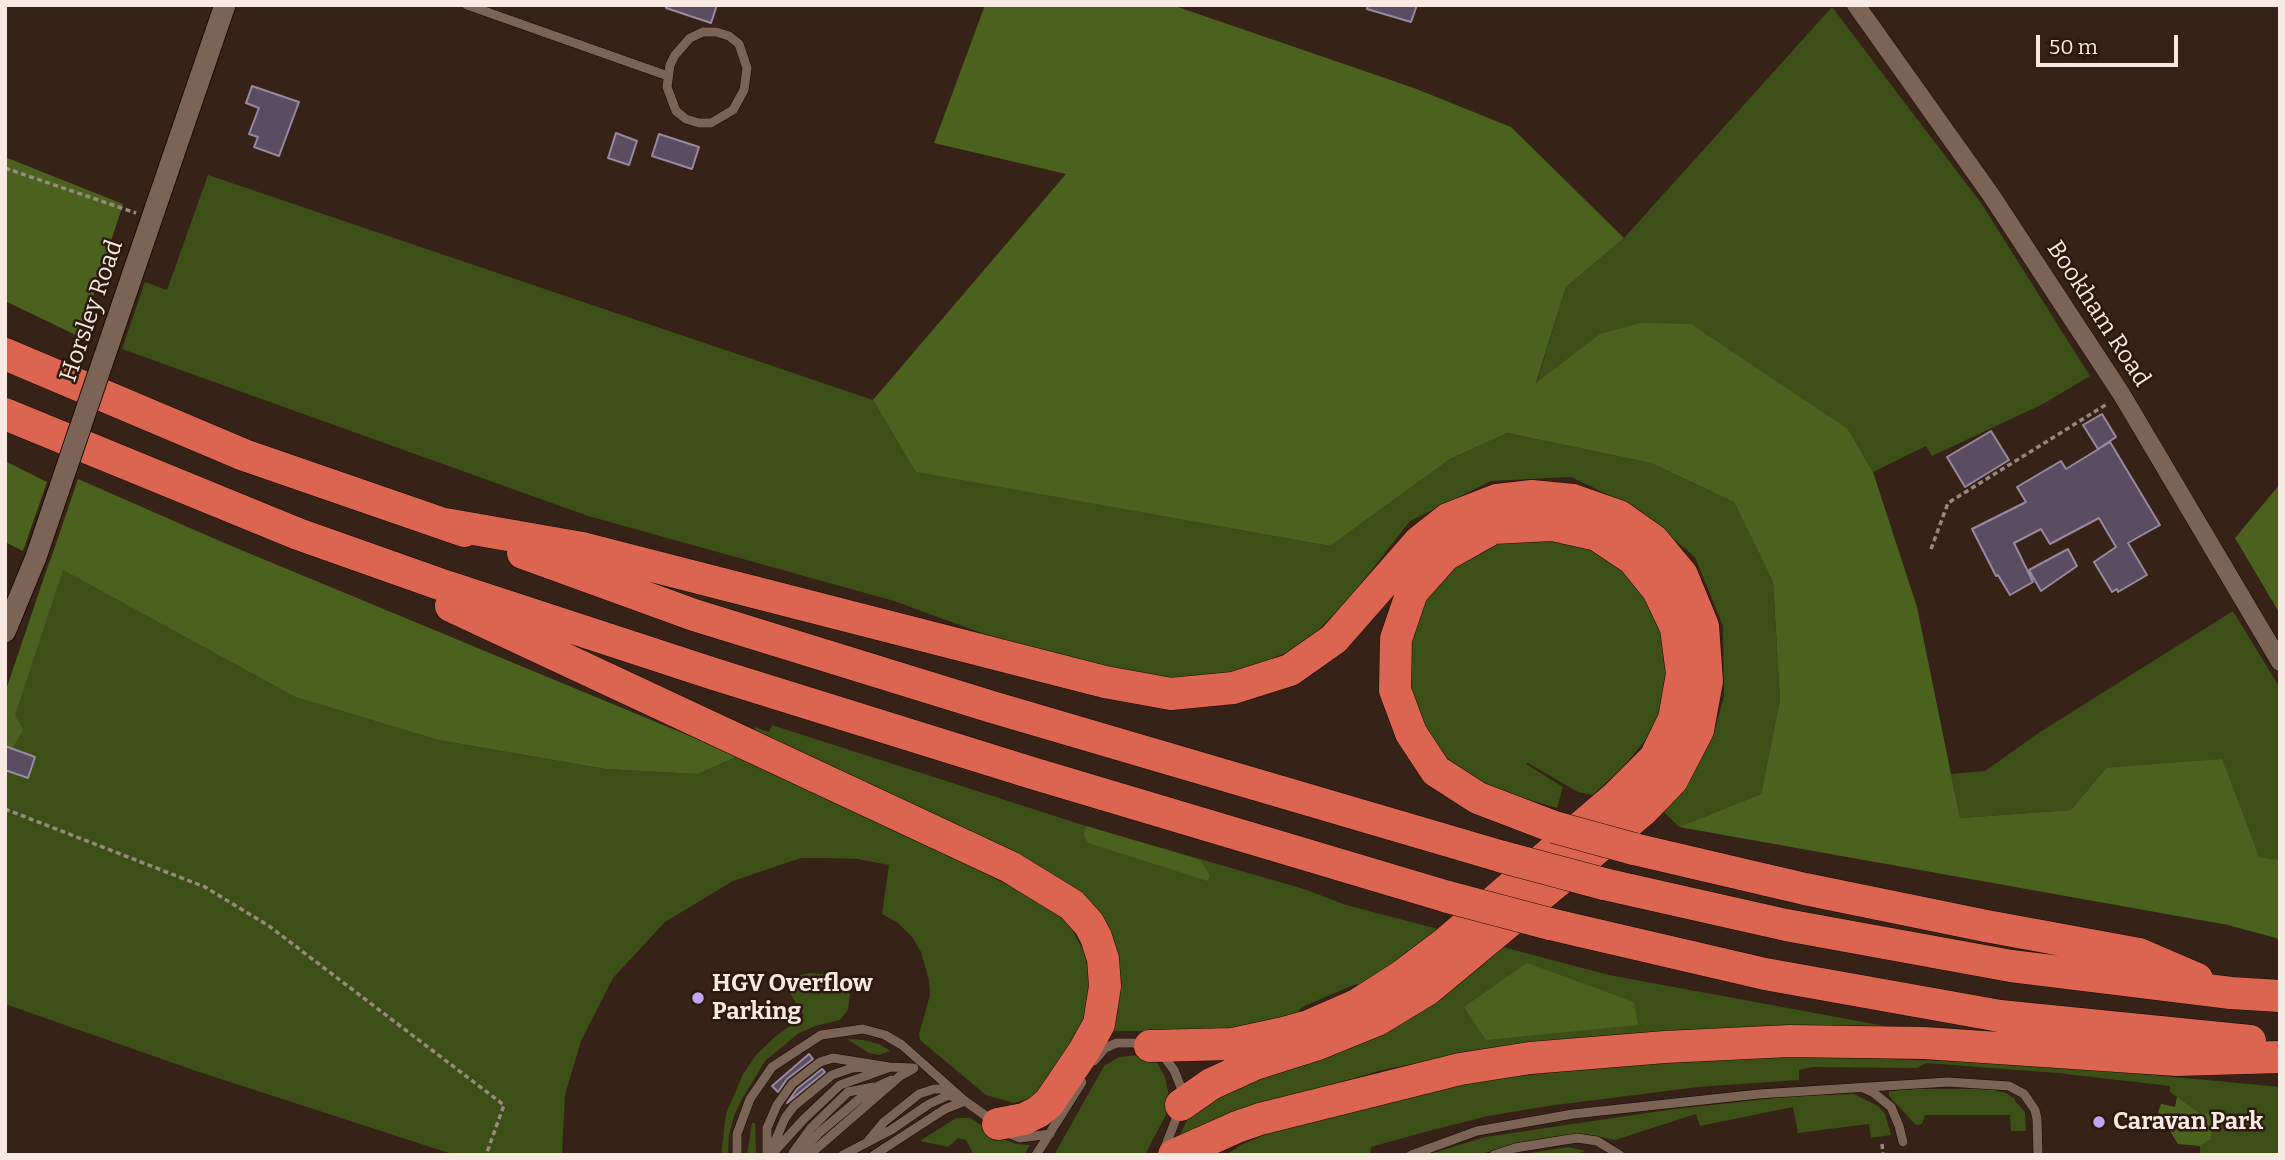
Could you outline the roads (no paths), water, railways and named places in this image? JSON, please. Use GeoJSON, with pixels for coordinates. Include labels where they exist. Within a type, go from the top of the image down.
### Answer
{"type":"FeatureCollection","features":[{"type":"Feature","properties":{"kind":"highway"},"geometry":{"type":"LineString","coordinates":[[5,354],[244,455],[445,524],[694,615],[992,707],[1503,857],[1604,884],[1786,925],[2011,966],[2231,993],[2280,996]]}},
{"type":"Feature","properties":{"kind":"highway"},"geometry":{"type":"LineString","coordinates":[[5,414],[298,534],[445,586],[1032,774],[1448,897],[1550,924],[1765,974],[2000,1016],[2280,1044]]}},
{"type":"Feature","properties":{"kind":"highway"},"geometry":{"type":"LineString","coordinates":[[445,524],[582,548],[1105,682],[1171,694],[1233,688],[1290,670],[1334,639],[1419,542],[1448,519],[1497,500],[1532,496],[1573,500],[1619,516],[1653,540],[1682,575],[1703,626],[1707,681],[1698,730],[1672,780],[1642,811],[1428,989],[1377,1020],[1318,1044],[1255,1064],[1212,1084],[1181,1105]]}},
{"type":"Feature","properties":{"kind":"highway"},"geometry":{"type":"LineString","coordinates":[[1150,1046],[1233,1044],[1309,1026],[1357,1005],[1447,942],[1615,798],[1655,758],[1674,719],[1682,674],[1676,628],[1658,590],[1633,559],[1597,535],[1552,525],[1493,528],[1445,555],[1412,592],[1396,639],[1395,690],[1411,733],[1436,771],[1478,798],[1554,827],[1634,849],[1805,889],[2139,954],[2231,993]]}},
{"type":"Feature","properties":{"kind":"highway"},"geometry":{"type":"LineString","coordinates":[[298,534],[1010,867],[1072,905],[1089,924],[1103,959],[1105,986],[1099,1024],[1049,1103],[1024,1119],[998,1124]]}},
{"type":"Feature","properties":{"kind":"highway"},"geometry":{"type":"LineString","coordinates":[[1174,1155],[1237,1127],[1410,1081],[1494,1063],[1665,1047],[1789,1041],[1924,1043],[2177,1060],[2280,1057]]}},
{"type":"Feature","properties":{"kind":"highway"},"geometry":{"type":"LineString","coordinates":[[1212,1155],[1264,1124],[1291,1112]]}},
{"type":"Feature","properties":{"kind":"street","name":"Horsley Road"},"geometry":{"type":"LineString","coordinates":[[5,632],[36,557],[225,5]]}},
{"type":"Feature","properties":{"kind":"street","name":"Bookham Road"},"geometry":{"type":"LineString","coordinates":[[1856,5],[1991,194],[2122,395],[2280,662]]}},
{"type":"Feature","properties":{"kind":"lane"},"geometry":{"type":"LineString","coordinates":[[467,5],[668,75]]}},
{"type":"Feature","properties":{"kind":"lane"},"geometry":{"type":"LineString","coordinates":[[703,32],[729,36],[739,44],[747,68],[740,100],[733,110],[711,123],[686,119],[677,111],[667,87],[668,75],[670,65],[682,45],[703,32]]}},
{"type":"Feature","properties":{"kind":"lane"},"geometry":{"type":"LineString","coordinates":[[737,1155],[737,1134],[750,1099],[772,1067],[821,1035],[863,1029],[886,1035],[902,1045],[965,1101],[1007,1133],[1020,1138],[1050,1134]]}},
{"type":"Feature","properties":{"kind":"lane"},"geometry":{"type":"LineString","coordinates":[[1036,1155],[1105,1048],[1116,1043],[1133,1043],[1150,1046],[1160,1053],[1174,1070],[1182,1090],[1181,1105],[1162,1155]]}},
{"type":"Feature","properties":{"kind":"lane"},"geometry":{"type":"LineString","coordinates":[[769,1155],[768,1128],[777,1105],[792,1084],[820,1062],[833,1058],[885,1067]]}},
{"type":"Feature","properties":{"kind":"lane"},"geometry":{"type":"LineString","coordinates":[[769,1155],[840,1085],[885,1067]]}},
{"type":"Feature","properties":{"kind":"lane"},"geometry":{"type":"LineString","coordinates":[[769,1155],[785,1118],[794,1106],[832,1075],[852,1068],[924,1067],[933,1071]]}},
{"type":"Feature","properties":{"kind":"lane"},"geometry":{"type":"LineString","coordinates":[[792,1155],[811,1128],[848,1092],[878,1086],[914,1068]]}},
{"type":"Feature","properties":{"kind":"lane"},"geometry":{"type":"LineString","coordinates":[[809,1155],[900,1076]]}},
{"type":"Feature","properties":{"kind":"lane"},"geometry":{"type":"LineString","coordinates":[[1411,1155],[1477,1131],[1573,1114],[1697,1099],[1948,1083],[2009,1086],[2024,1094],[2035,1110],[2039,1129],[2038,1155]]}},
{"type":"Feature","properties":{"kind":"lane"},"geometry":{"type":"LineString","coordinates":[[798,1155],[820,1132],[878,1086]]}},
{"type":"Feature","properties":{"kind":"lane"},"geometry":{"type":"LineString","coordinates":[[1861,1087],[1874,1093],[1891,1107],[1903,1142]]}},
{"type":"Feature","properties":{"kind":"lane"},"geometry":{"type":"LineString","coordinates":[[863,1146],[884,1122],[919,1094],[934,1089],[951,1089]]}},
{"type":"Feature","properties":{"kind":"lane"},"geometry":{"type":"LineString","coordinates":[[843,1155],[949,1095],[965,1101]]}},
{"type":"Feature","properties":{"kind":"lane"},"geometry":{"type":"LineString","coordinates":[[874,1155],[945,1109],[965,1101]]}},
{"type":"Feature","properties":{"kind":"lane"},"geometry":{"type":"LineString","coordinates":[[1494,1155],[1515,1148],[1577,1138],[1597,1141],[1620,1155]]}},
{"type":"Feature","properties":{"kind":"place","name":"HGV Overflow Parking"},"geometry":{"type":"Point","coordinates":[698,998]}},
{"type":"Feature","properties":{"kind":"place","name":"Caravan Park"},"geometry":{"type":"Point","coordinates":[2099,1122]}}]}
